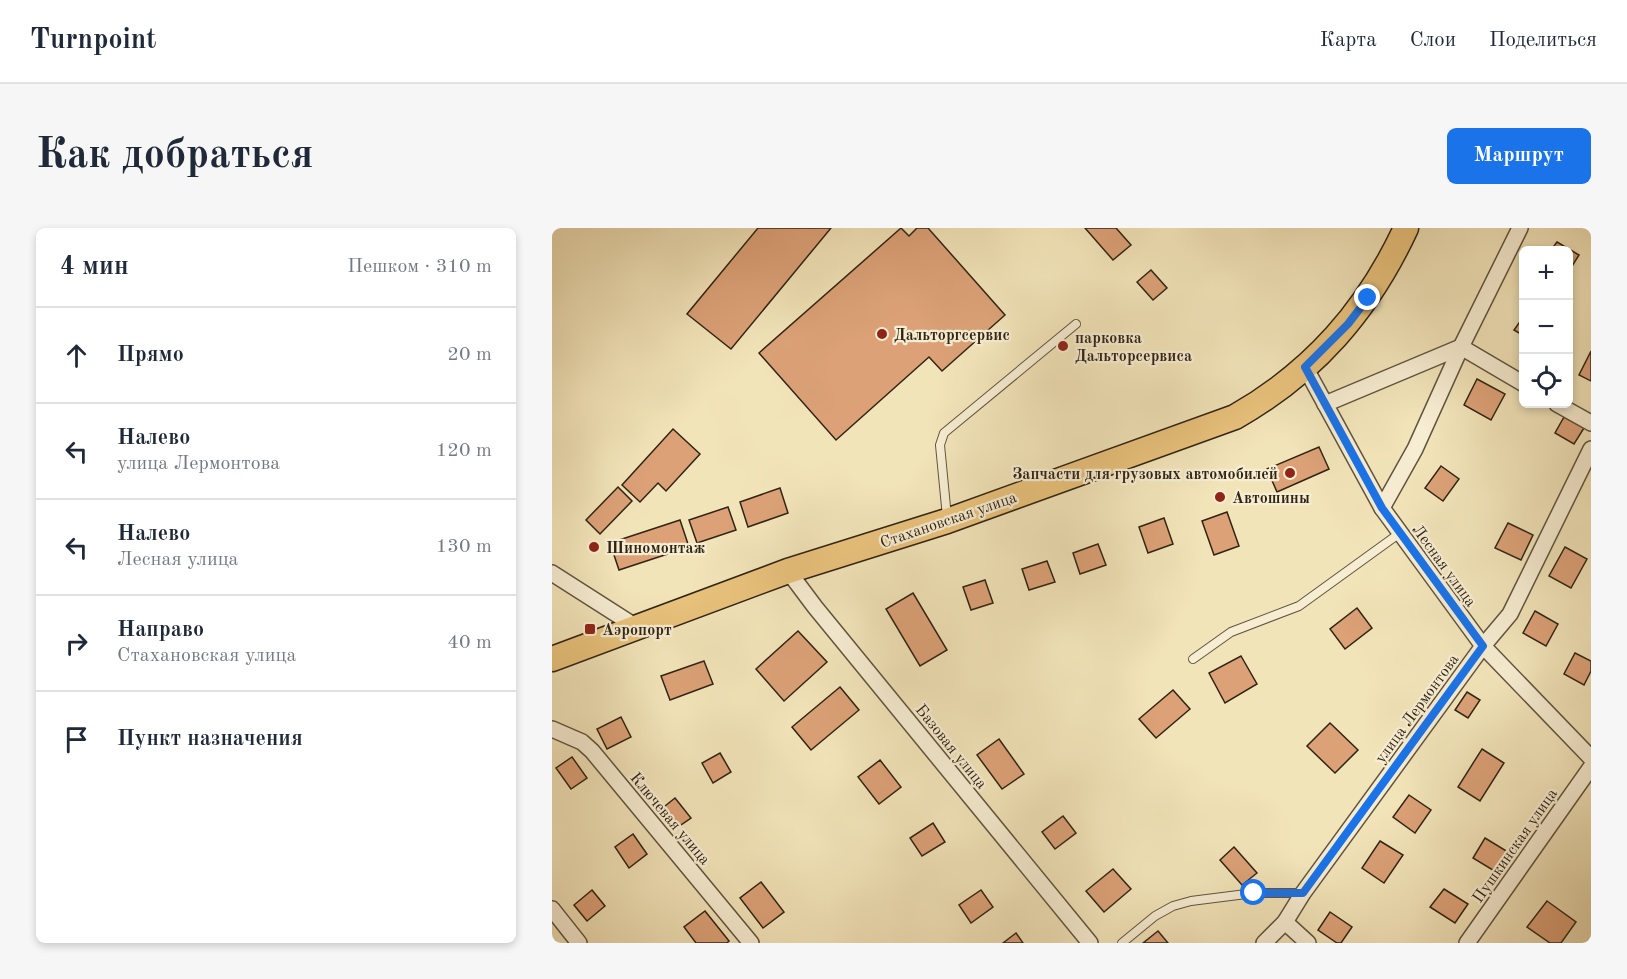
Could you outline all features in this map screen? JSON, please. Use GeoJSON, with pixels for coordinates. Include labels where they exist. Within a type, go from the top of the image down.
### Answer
{"type":"FeatureCollection","features":[{"type":"Feature","properties":{"kind":"main road","name":"Стахановская улица"},"geometry":{"type":"LineString","coordinates":[[552,659],[788,571],[947,521],[1235,417],[1262,402],[1305,367],[1348,324],[1368,298],[1406,228]]}},
{"type":"Feature","properties":{"kind":"street"},"geometry":{"type":"LineString","coordinates":[[1382,508],[1415,449],[1461,347],[1520,228]]}},
{"type":"Feature","properties":{"kind":"street"},"geometry":{"type":"LineString","coordinates":[[1461,347],[1519,381]]}},
{"type":"Feature","properties":{"kind":"street"},"geometry":{"type":"LineString","coordinates":[[1325,404],[1461,347]]}},
{"type":"Feature","properties":{"kind":"street","name":"Лесная улица"},"geometry":{"type":"LineString","coordinates":[[1305,367],[1382,508],[1400,533],[1483,646],[1591,758]]}},
{"type":"Feature","properties":{"kind":"street"},"geometry":{"type":"LineString","coordinates":[[1564,408],[1591,423]]}},
{"type":"Feature","properties":{"kind":"street","name":"улица Лермонтова"},"geometry":{"type":"LineString","coordinates":[[1264,943],[1285,922],[1303,893],[1483,646],[1510,614],[1591,449]]}},
{"type":"Feature","properties":{"kind":"street","name":"Базовая улица"},"geometry":{"type":"LineString","coordinates":[[788,571],[1090,943]]}},
{"type":"Feature","properties":{"kind":"street"},"geometry":{"type":"LineString","coordinates":[[552,573],[638,628]]}},
{"type":"Feature","properties":{"kind":"street","name":"Ключевая улица"},"geometry":{"type":"LineString","coordinates":[[552,729],[582,742],[592,751],[751,943]]}},
{"type":"Feature","properties":{"kind":"street","name":"Пушкинская улица"},"geometry":{"type":"LineString","coordinates":[[1467,943],[1591,767]]}},
{"type":"Feature","properties":{"kind":"street"},"geometry":{"type":"LineString","coordinates":[[552,909],[579,943]]}},
{"type":"Feature","properties":{"kind":"street"},"geometry":{"type":"LineString","coordinates":[[1285,922],[1308,943]]}},
{"type":"Feature","properties":{"kind":"lane"},"geometry":{"type":"LineString","coordinates":[[947,521],[940,445],[944,433],[1076,324]]}},
{"type":"Feature","properties":{"kind":"lane"},"geometry":{"type":"LineString","coordinates":[[1193,659],[1231,632],[1299,606],[1400,533]]}},
{"type":"Feature","properties":{"kind":"lane"},"geometry":{"type":"LineString","coordinates":[[1122,943],[1155,916],[1173,906],[1191,901],[1254,893],[1303,893]]}},
{"type":"Feature","properties":{"kind":"building"},"geometry":{"type":"Polygon","coordinates":[[[758,228],[831,228],[731,349],[687,314],[758,228]]]}},
{"type":"Feature","properties":{"kind":"building","name":"Дальторгсервис"},"geometry":{"type":"Polygon","coordinates":[[[901,228],[909,236],[917,228],[928,228],[1005,315],[942,371],[929,357],[836,440],[759,353],[901,228]]]}},
{"type":"Feature","properties":{"kind":"building"},"geometry":{"type":"Polygon","coordinates":[[[1085,228],[1116,228],[1131,245],[1113,260],[1085,228]]]}},
{"type":"Feature","properties":{"kind":"building"},"geometry":{"type":"Polygon","coordinates":[[[1573,251],[1579,255],[1573,265],[1573,251]]]}},
{"type":"Feature","properties":{"kind":"building"},"geometry":{"type":"Polygon","coordinates":[[[1151,270],[1167,288],[1153,300],[1137,282],[1151,270]]]}},
{"type":"Feature","properties":{"kind":"building"},"geometry":{"type":"Polygon","coordinates":[[[1519,323],[1519,333],[1514,330],[1519,323]]]}},
{"type":"Feature","properties":{"kind":"building"},"geometry":{"type":"Polygon","coordinates":[[[1591,351],[1591,381],[1579,375],[1591,351]]]}},
{"type":"Feature","properties":{"kind":"building"},"geometry":{"type":"Polygon","coordinates":[[[1477,379],[1505,394],[1491,420],[1464,405],[1477,379]]]}},
{"type":"Feature","properties":{"kind":"building"},"geometry":{"type":"Polygon","coordinates":[[[1564,417],[1584,428],[1574,444],[1555,433],[1564,417]]]}},
{"type":"Feature","properties":{"kind":"building"},"geometry":{"type":"Polygon","coordinates":[[[673,429],[700,454],[666,491],[658,483],[640,502],[622,485],[673,429]]]}},
{"type":"Feature","properties":{"kind":"building"},"geometry":{"type":"Polygon","coordinates":[[[1319,447],[1329,469],[1277,492],[1267,469],[1319,447]]]}},
{"type":"Feature","properties":{"kind":"building"},"geometry":{"type":"Polygon","coordinates":[[[1441,466],[1459,479],[1443,501],[1425,488],[1441,466]]]}},
{"type":"Feature","properties":{"kind":"building"},"geometry":{"type":"Polygon","coordinates":[[[618,487],[632,501],[600,534],[586,520],[618,487]]]}},
{"type":"Feature","properties":{"kind":"building"},"geometry":{"type":"Polygon","coordinates":[[[780,488],[788,513],[748,527],[740,502],[780,488]]]}},
{"type":"Feature","properties":{"kind":"building"},"geometry":{"type":"Polygon","coordinates":[[[728,507],[736,530],[697,543],[689,520],[728,507]]]}},
{"type":"Feature","properties":{"kind":"building"},"geometry":{"type":"Polygon","coordinates":[[[1227,512],[1239,546],[1214,555],[1202,521],[1227,512]]]}},
{"type":"Feature","properties":{"kind":"building"},"geometry":{"type":"Polygon","coordinates":[[[1164,518],[1173,544],[1148,553],[1139,527],[1164,518]]]}},
{"type":"Feature","properties":{"kind":"building"},"geometry":{"type":"Polygon","coordinates":[[[680,520],[689,547],[619,570],[610,543],[680,520]]]}},
{"type":"Feature","properties":{"kind":"building"},"geometry":{"type":"Polygon","coordinates":[[[1508,523],[1533,535],[1521,560],[1495,548],[1508,523]]]}},
{"type":"Feature","properties":{"kind":"building"},"geometry":{"type":"Polygon","coordinates":[[[1098,544],[1106,565],[1080,574],[1073,553],[1098,544]]]}},
{"type":"Feature","properties":{"kind":"building"},"geometry":{"type":"Polygon","coordinates":[[[1565,547],[1587,559],[1571,588],[1549,576],[1565,547]]]}},
{"type":"Feature","properties":{"kind":"building"},"geometry":{"type":"Polygon","coordinates":[[[1047,561],[1055,582],[1029,590],[1022,569],[1047,561]]]}},
{"type":"Feature","properties":{"kind":"building"},"geometry":{"type":"Polygon","coordinates":[[[985,580],[993,603],[971,610],[963,587],[985,580]]]}},
{"type":"Feature","properties":{"kind":"building"},"geometry":{"type":"Polygon","coordinates":[[[913,593],[947,650],[920,666],[886,609],[913,593]]]}},
{"type":"Feature","properties":{"kind":"building"},"geometry":{"type":"Polygon","coordinates":[[[1357,608],[1372,628],[1345,649],[1330,629],[1357,608]]]}},
{"type":"Feature","properties":{"kind":"building"},"geometry":{"type":"Polygon","coordinates":[[[1535,611],[1558,624],[1546,646],[1523,633],[1535,611]]]}},
{"type":"Feature","properties":{"kind":"building"},"geometry":{"type":"Polygon","coordinates":[[[798,631],[827,662],[784,701],[756,669],[798,631]]]}},
{"type":"Feature","properties":{"kind":"building"},"geometry":{"type":"Polygon","coordinates":[[[1575,653],[1591,661],[1591,671],[1584,685],[1564,674],[1575,653]]]}},
{"type":"Feature","properties":{"kind":"building"},"geometry":{"type":"Polygon","coordinates":[[[1241,656],[1257,684],[1225,703],[1209,673],[1241,656]]]}},
{"type":"Feature","properties":{"kind":"building"},"geometry":{"type":"Polygon","coordinates":[[[704,661],[713,684],[670,700],[661,676],[704,661]]]}},
{"type":"Feature","properties":{"kind":"building"},"geometry":{"type":"Polygon","coordinates":[[[840,687],[859,710],[811,750],[792,727],[840,687]]]}},
{"type":"Feature","properties":{"kind":"building"},"geometry":{"type":"Polygon","coordinates":[[[1173,690],[1190,709],[1156,738],[1139,719],[1173,690]]]}},
{"type":"Feature","properties":{"kind":"building"},"geometry":{"type":"Polygon","coordinates":[[[1467,692],[1480,700],[1468,718],[1455,710],[1467,692]]]}},
{"type":"Feature","properties":{"kind":"building"},"geometry":{"type":"Polygon","coordinates":[[[621,717],[631,737],[607,749],[597,729],[621,717]]]}},
{"type":"Feature","properties":{"kind":"building"},"geometry":{"type":"Polygon","coordinates":[[[1330,723],[1358,750],[1335,773],[1307,746],[1330,723]]]}},
{"type":"Feature","properties":{"kind":"building"},"geometry":{"type":"Polygon","coordinates":[[[999,739],[1024,774],[1002,789],[977,755],[999,739]]]}},
{"type":"Feature","properties":{"kind":"building"},"geometry":{"type":"Polygon","coordinates":[[[1482,749],[1504,763],[1480,801],[1458,787],[1482,749]]]}},
{"type":"Feature","properties":{"kind":"building"},"geometry":{"type":"Polygon","coordinates":[[[720,753],[731,772],[713,783],[702,763],[720,753]]]}},
{"type":"Feature","properties":{"kind":"building"},"geometry":{"type":"Polygon","coordinates":[[[572,757],[587,778],[571,789],[556,768],[572,757]]]}},
{"type":"Feature","properties":{"kind":"building"},"geometry":{"type":"Polygon","coordinates":[[[880,760],[901,787],[879,804],[858,777],[880,760]]]}},
{"type":"Feature","properties":{"kind":"building"},"geometry":{"type":"Polygon","coordinates":[[[1409,795],[1431,810],[1415,833],[1393,817],[1409,795]]]}},
{"type":"Feature","properties":{"kind":"building"},"geometry":{"type":"Polygon","coordinates":[[[675,798],[691,818],[675,829],[660,810],[675,798]]]}},
{"type":"Feature","properties":{"kind":"building"},"geometry":{"type":"Polygon","coordinates":[[[1063,816],[1076,833],[1055,849],[1042,832],[1063,816]]]}},
{"type":"Feature","properties":{"kind":"building"},"geometry":{"type":"Polygon","coordinates":[[[933,823],[945,842],[922,856],[910,838],[933,823]]]}},
{"type":"Feature","properties":{"kind":"building"},"geometry":{"type":"Polygon","coordinates":[[[633,834],[647,854],[629,868],[615,847],[633,834]]]}},
{"type":"Feature","properties":{"kind":"building"},"geometry":{"type":"Polygon","coordinates":[[[1485,838],[1508,852],[1496,872],[1473,858],[1485,838]]]}},
{"type":"Feature","properties":{"kind":"building"},"geometry":{"type":"Polygon","coordinates":[[[1380,841],[1403,855],[1384,883],[1362,868],[1380,841]]]}},
{"type":"Feature","properties":{"kind":"building"},"geometry":{"type":"Polygon","coordinates":[[[1234,847],[1257,873],[1242,885],[1220,860],[1234,847]]]}},
{"type":"Feature","properties":{"kind":"building"},"geometry":{"type":"Polygon","coordinates":[[[1113,869],[1131,889],[1104,912],[1086,891],[1113,869]]]}},
{"type":"Feature","properties":{"kind":"building"},"geometry":{"type":"Polygon","coordinates":[[[761,882],[784,912],[763,928],[740,898],[761,882]]]}},
{"type":"Feature","properties":{"kind":"building"},"geometry":{"type":"Polygon","coordinates":[[[1444,889],[1468,904],[1455,923],[1430,907],[1444,889]]]}},
{"type":"Feature","properties":{"kind":"building"},"geometry":{"type":"Polygon","coordinates":[[[592,890],[605,906],[587,921],[574,905],[592,890]]]}},
{"type":"Feature","properties":{"kind":"building"},"geometry":{"type":"Polygon","coordinates":[[[981,890],[993,907],[971,923],[959,905],[981,890]]]}},
{"type":"Feature","properties":{"kind":"building"},"geometry":{"type":"Polygon","coordinates":[[[1547,901],[1576,922],[1561,943],[1550,943],[1527,927],[1547,901]]]}},
{"type":"Feature","properties":{"kind":"building"},"geometry":{"type":"Polygon","coordinates":[[[705,911],[729,941],[727,943],[696,943],[684,927],[705,911]]]}},
{"type":"Feature","properties":{"kind":"building"},"geometry":{"type":"Polygon","coordinates":[[[1330,912],[1352,927],[1341,943],[1337,943],[1318,930],[1330,912]]]}},
{"type":"Feature","properties":{"kind":"building"},"geometry":{"type":"Polygon","coordinates":[[[1158,931],[1168,943],[1143,943],[1158,931]]]}},
{"type":"Feature","properties":{"kind":"building"},"geometry":{"type":"Polygon","coordinates":[[[1016,933],[1023,943],[1003,943],[1016,933]]]}},
{"type":"Feature","properties":{"kind":"place","name":"Дальторгсервис"},"geometry":{"type":"Point","coordinates":[882,334]}},
{"type":"Feature","properties":{"kind":"place","name":"парковка Дальторсервиса"},"geometry":{"type":"Point","coordinates":[1063,346]}},
{"type":"Feature","properties":{"kind":"place","name":"Запчасти для грузовых автомобилей"},"geometry":{"type":"Point","coordinates":[1290,473]}},
{"type":"Feature","properties":{"kind":"place","name":"Автошины"},"geometry":{"type":"Point","coordinates":[1220,497]}},
{"type":"Feature","properties":{"kind":"place","name":"Шиномонтаж"},"geometry":{"type":"Point","coordinates":[594,547]}},
{"type":"Feature","properties":{"kind":"place","name":"Аэропорт"},"geometry":{"type":"Point","coordinates":[590,629]}},
{"type":"Feature","properties":{"kind":"route"},"geometry":{"type":"LineString","coordinates":[[1254,893],[1303,893],[1483,646],[1382,508],[1305,367],[1327,348],[1368,298]]}}]}
